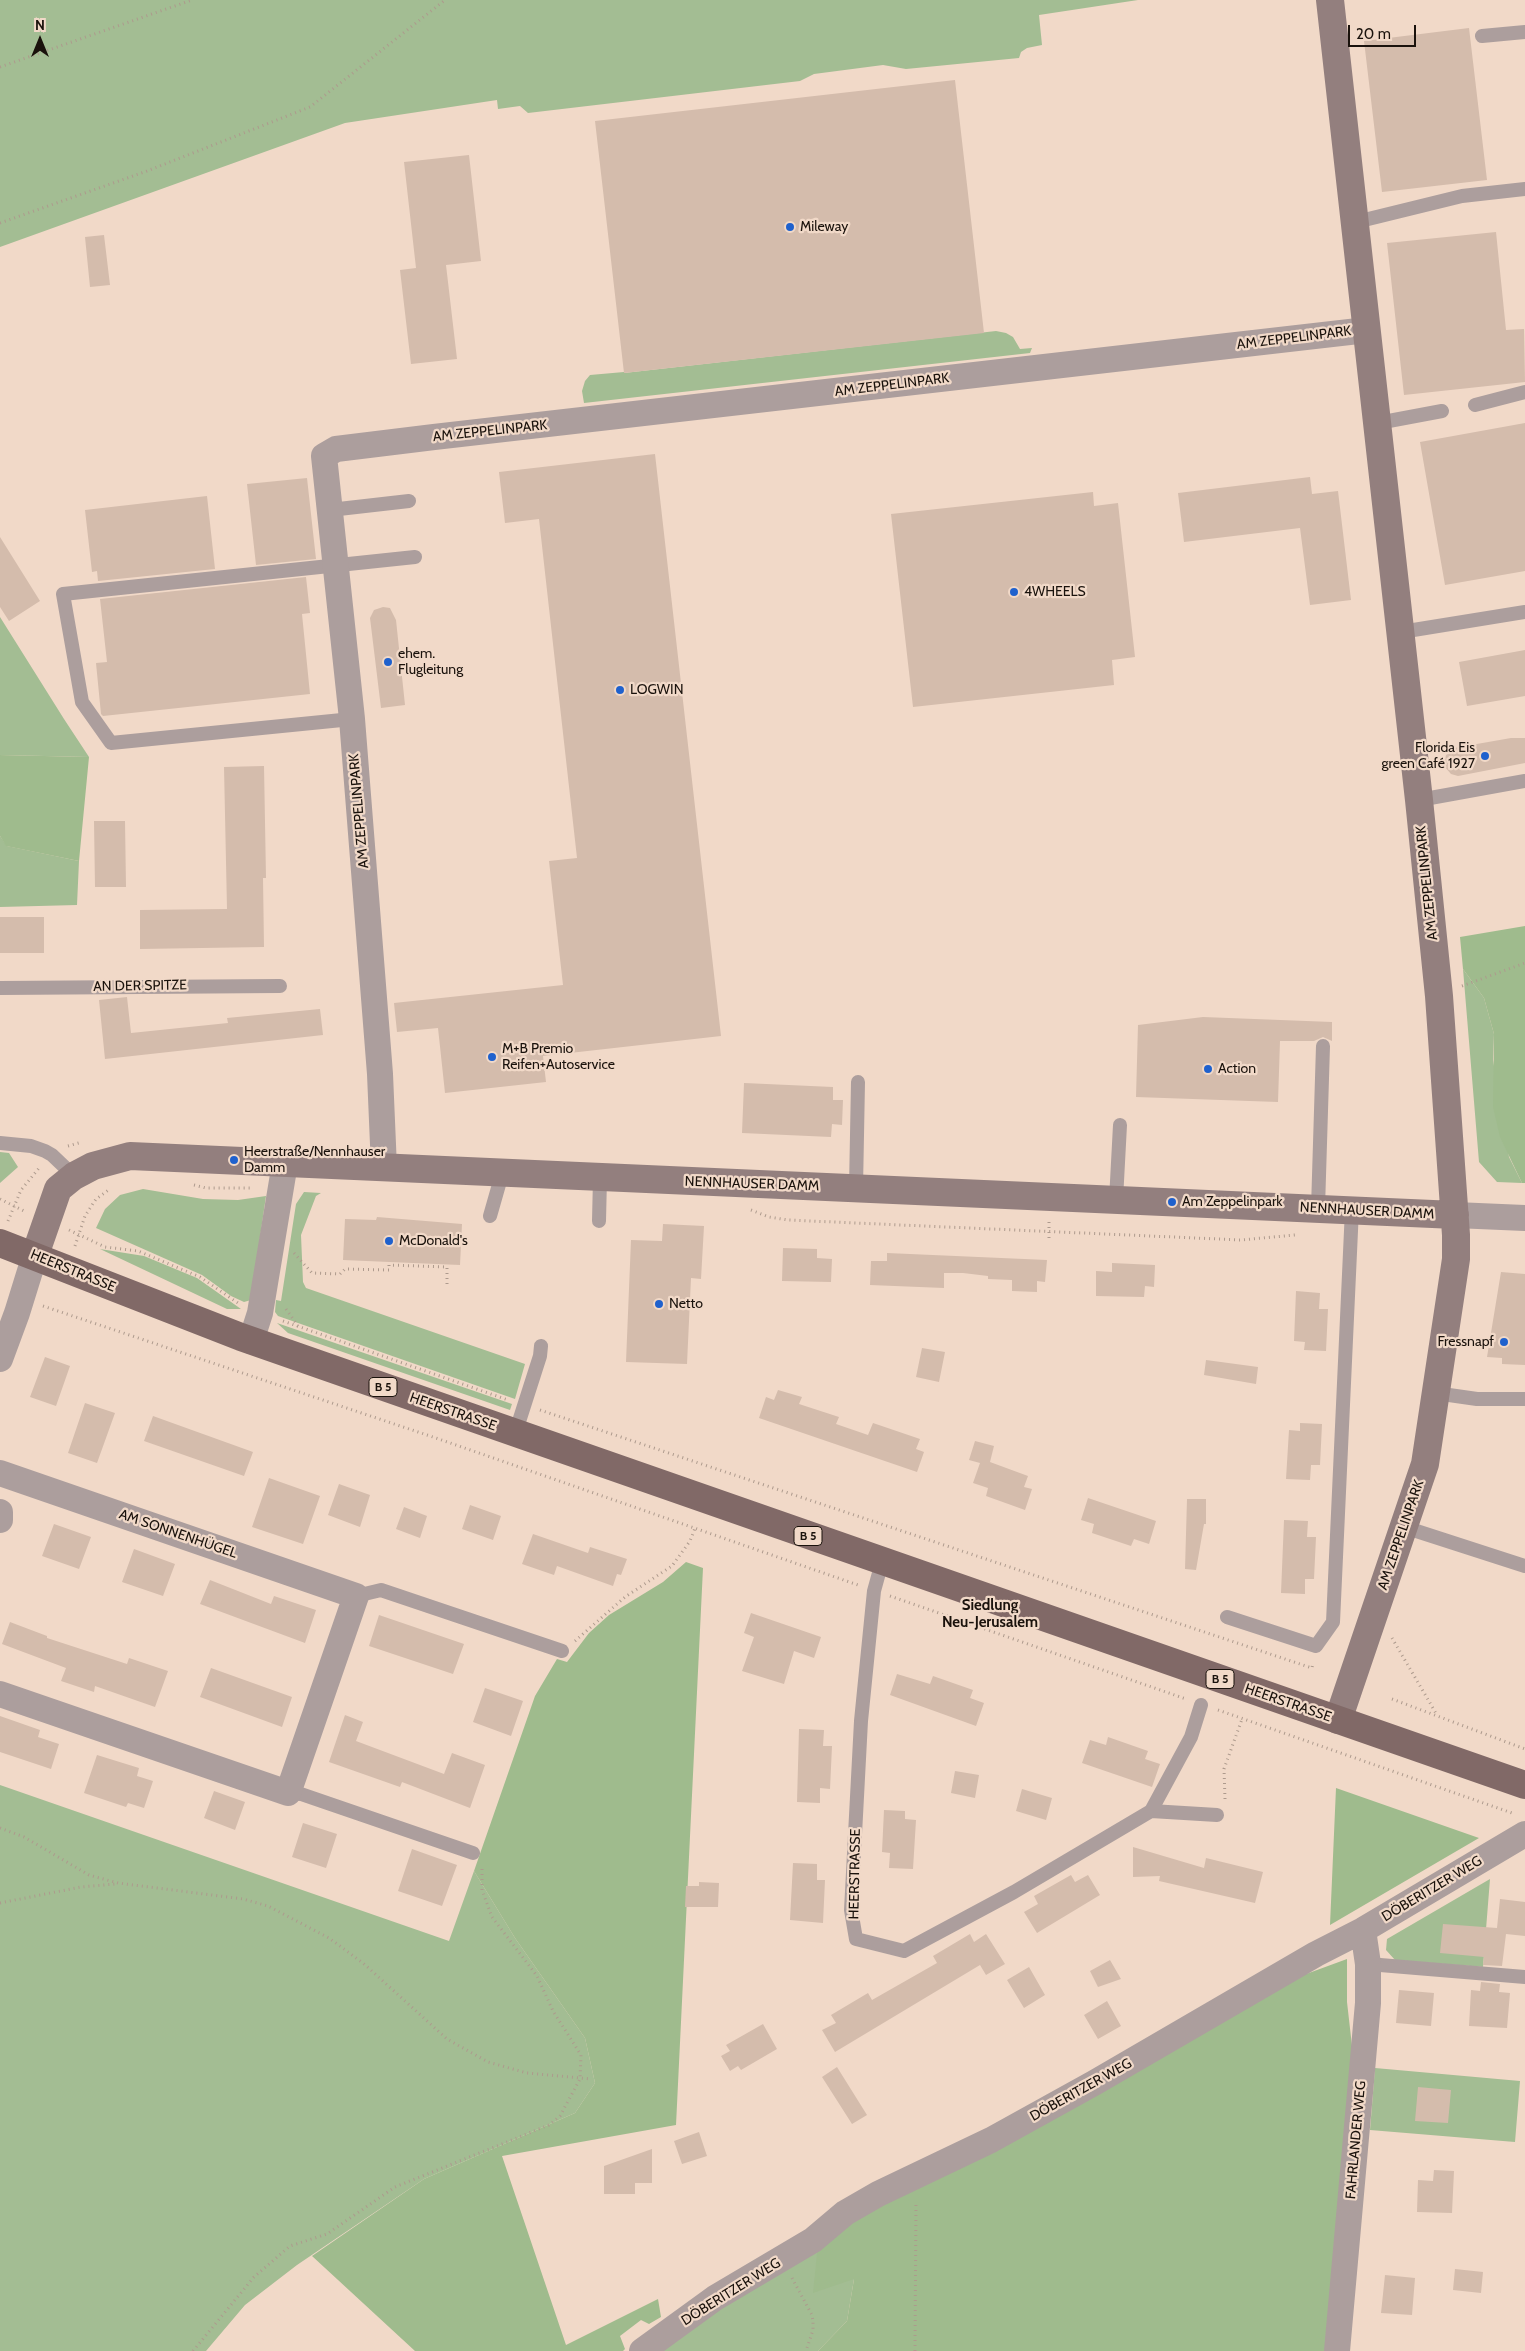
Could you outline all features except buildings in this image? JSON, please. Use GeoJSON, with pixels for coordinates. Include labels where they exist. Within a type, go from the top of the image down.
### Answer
{"type":"FeatureCollection","features":[{"type":"Feature","properties":{"kind":"main road","name":"AM ZEPPELINPARK"},"geometry":{"type":"LineString","coordinates":[[1330,0],[1368,330],[1439,996],[1455,1215],[1456,1259],[1425,1464],[1338,1720]]}},
{"type":"Feature","properties":{"kind":"main road","name":"NENNHAUSER DAMM"},"geometry":{"type":"LineString","coordinates":[[35,1255],[58,1189],[74,1176],[93,1166],[130,1156],[1455,1215]]}},
{"type":"Feature","properties":{"kind":"main road","name":"HEERSTRASSE"},"geometry":{"type":"LineString","coordinates":[[0,1243],[35,1255],[159,1306],[251,1341],[1525,1786]]}},
{"type":"Feature","properties":{"kind":"street","name":"AM ZEPPELINPARK"},"geometry":{"type":"LineString","coordinates":[[384,1168],[380,1074],[352,719],[324,456],[336,449],[1368,330]]}},
{"type":"Feature","properties":{"kind":"street"},"geometry":{"type":"LineString","coordinates":[[251,1341],[271,1308],[285,1163]]}},
{"type":"Feature","properties":{"kind":"street","name":"NENNHAUSER DAMM"},"geometry":{"type":"LineString","coordinates":[[1455,1215],[1525,1218]]}},
{"type":"Feature","properties":{"kind":"street"},"geometry":{"type":"LineString","coordinates":[[0,1359],[17,1314],[35,1255]]}},
{"type":"Feature","properties":{"kind":"street","name":"AM SONNENHÜGEL"},"geometry":{"type":"LineString","coordinates":[[0,1473],[356,1596]]}},
{"type":"Feature","properties":{"kind":"street"},"geometry":{"type":"LineString","coordinates":[[0,1512],[0,1520]]}},
{"type":"Feature","properties":{"kind":"street"},"geometry":{"type":"LineString","coordinates":[[0,1694],[288,1793],[356,1596]]}},
{"type":"Feature","properties":{"kind":"street","name":"DÖBERITZER WEG"},"geometry":{"type":"LineString","coordinates":[[642,2351],[715,2298],[784,2259],[813,2240],[845,2213],[991,2140],[1094,2083],[1316,1954],[1363,1930],[1520,1824]]}},
{"type":"Feature","properties":{"kind":"street","name":"FAHRLANDER WEG"},"geometry":{"type":"LineString","coordinates":[[1336,2351],[1368,2003],[1368,1964],[1363,1930]]}},
{"type":"Feature","properties":{"kind":"lane"},"geometry":{"type":"LineString","coordinates":[[1482,36],[1525,32]]}},
{"type":"Feature","properties":{"kind":"lane"},"geometry":{"type":"LineString","coordinates":[[1356,222],[1462,196],[1525,189]]}},
{"type":"Feature","properties":{"kind":"lane"},"geometry":{"type":"LineString","coordinates":[[1475,405],[1525,392]]}},
{"type":"Feature","properties":{"kind":"lane"},"geometry":{"type":"LineString","coordinates":[[1378,423],[1442,411]]}},
{"type":"Feature","properties":{"kind":"lane"},"geometry":{"type":"LineString","coordinates":[[330,510],[409,501]]}},
{"type":"Feature","properties":{"kind":"lane"},"geometry":{"type":"LineString","coordinates":[[352,719],[111,742],[82,702],[63,594],[415,557]]}},
{"type":"Feature","properties":{"kind":"lane"},"geometry":{"type":"LineString","coordinates":[[1401,632],[1525,612]]}},
{"type":"Feature","properties":{"kind":"lane"},"geometry":{"type":"LineString","coordinates":[[1419,800],[1525,782]]}},
{"type":"Feature","properties":{"kind":"lane","name":"AN DER SPITZE"},"geometry":{"type":"LineString","coordinates":[[0,988],[280,986]]}},
{"type":"Feature","properties":{"kind":"lane"},"geometry":{"type":"LineString","coordinates":[[1318,1208],[1323,1046]]}},
{"type":"Feature","properties":{"kind":"lane"},"geometry":{"type":"LineString","coordinates":[[856,1188],[858,1082]]}},
{"type":"Feature","properties":{"kind":"lane"},"geometry":{"type":"LineString","coordinates":[[1116,1200],[1120,1125]]}},
{"type":"Feature","properties":{"kind":"lane"},"geometry":{"type":"LineString","coordinates":[[0,1142],[31,1146],[52,1154],[74,1176]]}},
{"type":"Feature","properties":{"kind":"lane"},"geometry":{"type":"LineString","coordinates":[[490,1216],[502,1174]]}},
{"type":"Feature","properties":{"kind":"lane"},"geometry":{"type":"LineString","coordinates":[[599,1221],[600,1178]]}},
{"type":"Feature","properties":{"kind":"lane"},"geometry":{"type":"LineString","coordinates":[[1227,1617],[1316,1646],[1333,1622],[1352,1209]]}},
{"type":"Feature","properties":{"kind":"lane"},"geometry":{"type":"LineString","coordinates":[[515,1434],[540,1356],[541,1346]]}},
{"type":"Feature","properties":{"kind":"lane"},"geometry":{"type":"LineString","coordinates":[[1435,1393],[1477,1399],[1525,1400]]}},
{"type":"Feature","properties":{"kind":"lane"},"geometry":{"type":"LineString","coordinates":[[1404,1527],[1525,1566]]}},
{"type":"Feature","properties":{"kind":"lane","name":"HEERSTRASSE"},"geometry":{"type":"LineString","coordinates":[[882,1562],[874,1591],[861,1721],[851,1910],[856,1938],[904,1950],[1014,1892],[1152,1811]]}},
{"type":"Feature","properties":{"kind":"lane"},"geometry":{"type":"LineString","coordinates":[[356,1596],[381,1590],[562,1651]]}},
{"type":"Feature","properties":{"kind":"lane"},"geometry":{"type":"LineString","coordinates":[[1201,1705],[1191,1737],[1152,1811],[1216,1815]]}},
{"type":"Feature","properties":{"kind":"lane"},"geometry":{"type":"LineString","coordinates":[[288,1793],[301,1794],[477,1857]]}},
{"type":"Feature","properties":{"kind":"lane"},"geometry":{"type":"LineString","coordinates":[[1368,1964],[1525,1977]]}},
{"type":"Feature","properties":{"kind":"path"},"geometry":{"type":"LineString","coordinates":[[0,67],[192,0]]}},
{"type":"Feature","properties":{"kind":"path"},"geometry":{"type":"LineString","coordinates":[[0,223],[147,171],[310,107],[445,0]]}},
{"type":"Feature","properties":{"kind":"path"},"geometry":{"type":"LineString","coordinates":[[1439,996],[1525,963]]}},
{"type":"Feature","properties":{"kind":"path"},"geometry":{"type":"LineString","coordinates":[[188,1184],[206,1188],[252,1188]]}},
{"type":"Feature","properties":{"kind":"path"},"geometry":{"type":"LineString","coordinates":[[85,1216],[96,1199],[114,1185]]}},
{"type":"Feature","properties":{"kind":"path"},"geometry":{"type":"LineString","coordinates":[[0,1243],[13,1206],[21,1190]]}},
{"type":"Feature","properties":{"kind":"path"},"geometry":{"type":"LineString","coordinates":[[94,1242],[104,1247],[138,1251],[200,1277],[241,1305],[271,1308],[299,1327],[525,1405],[1312,1668]]}},
{"type":"Feature","properties":{"kind":"path"},"geometry":{"type":"LineString","coordinates":[[302,1262],[312,1273],[340,1274],[345,1269],[388,1270],[388,1265],[447,1267],[447,1285]]}},
{"type":"Feature","properties":{"kind":"path"},"geometry":{"type":"LineString","coordinates":[[271,1308],[299,1327]]}},
{"type":"Feature","properties":{"kind":"path"},"geometry":{"type":"LineString","coordinates":[[65,1313],[695,1528],[1242,1719],[1520,1824]]}},
{"type":"Feature","properties":{"kind":"path"},"geometry":{"type":"LineString","coordinates":[[562,1651],[625,1597],[672,1566],[690,1541],[695,1528]]}},
{"type":"Feature","properties":{"kind":"path"},"geometry":{"type":"LineString","coordinates":[[1375,1610],[1437,1715]]}},
{"type":"Feature","properties":{"kind":"path"},"geometry":{"type":"LineString","coordinates":[[1392,1699],[1525,1749]]}},
{"type":"Feature","properties":{"kind":"path"},"geometry":{"type":"LineString","coordinates":[[1216,1815],[1225,1800],[1224,1769],[1242,1719]]}},
{"type":"Feature","properties":{"kind":"path"},"geometry":{"type":"LineString","coordinates":[[0,1828],[24,1837],[89,1875],[118,1883],[243,1899],[268,1906],[329,1938],[363,1963],[447,2039],[488,2062],[527,2072],[591,2079]]}},
{"type":"Feature","properties":{"kind":"path"},"geometry":{"type":"LineString","coordinates":[[193,2351],[254,2277],[290,2246],[327,2234],[395,2187],[549,2125],[560,2116],[580,2078],[581,2055],[553,2011],[537,1976],[492,1917],[482,1890],[477,1857]]}},
{"type":"Feature","properties":{"kind":"path"},"geometry":{"type":"LineString","coordinates":[[0,1903],[81,1887],[118,1883]]}},
{"type":"Feature","properties":{"kind":"path"},"geometry":{"type":"LineString","coordinates":[[915,2351],[916,2176]]}},
{"type":"Feature","properties":{"kind":"path"},"geometry":{"type":"LineString","coordinates":[[784,2259],[812,2315],[813,2330],[806,2351]]}},
{"type":"Feature","properties":{"kind":"green space"},"geometry":{"type":"Polygon","coordinates":[[[0,0],[1138,0],[1039,15],[1042,45],[1027,48],[1021,52],[1019,58],[906,69],[883,65],[814,74],[800,81],[528,113],[520,106],[498,109],[497,100],[345,123],[0,247],[0,0]]]}},
{"type":"Feature","properties":{"kind":"green space"},"geometry":{"type":"Polygon","coordinates":[[[996,331],[1013,337],[1020,349],[1032,348],[1030,353],[584,403],[582,391],[585,381],[590,375],[624,373],[996,331]]]}},
{"type":"Feature","properties":{"kind":"green space"},"geometry":{"type":"Polygon","coordinates":[[[0,617],[64,719],[89,757],[0,755],[0,617]]]}},
{"type":"Feature","properties":{"kind":"green space"},"geometry":{"type":"Polygon","coordinates":[[[0,755],[89,757],[79,861],[6,846],[0,836],[0,755]]]}},
{"type":"Feature","properties":{"kind":"green space"},"geometry":{"type":"Polygon","coordinates":[[[0,836],[7,846],[79,861],[77,905],[0,907],[0,836]]]}},
{"type":"Feature","properties":{"kind":"green space"},"geometry":{"type":"Polygon","coordinates":[[[1525,926],[1525,1183],[1522,1183],[1500,1137],[1493,1107],[1494,1034],[1484,998],[1463,969],[1460,937],[1525,926]]]}},
{"type":"Feature","properties":{"kind":"green space"},"geometry":{"type":"Polygon","coordinates":[[[1463,969],[1484,998],[1494,1034],[1493,1060],[1509,1157],[1522,1183],[1497,1182],[1479,1162],[1463,969]]]}},
{"type":"Feature","properties":{"kind":"green space"},"geometry":{"type":"Polygon","coordinates":[[[0,1152],[9,1153],[18,1167],[0,1183],[0,1152]]]}},
{"type":"Feature","properties":{"kind":"green space"},"geometry":{"type":"Polygon","coordinates":[[[143,1189],[203,1199],[238,1200],[266,1196],[251,1300],[244,1302],[231,1296],[202,1275],[96,1228],[105,1209],[120,1195],[143,1189]]]}},
{"type":"Feature","properties":{"kind":"green space"},"geometry":{"type":"Polygon","coordinates":[[[304,1192],[321,1193],[316,1196],[301,1235],[303,1282],[306,1288],[525,1364],[515,1399],[278,1316],[275,1312],[276,1300],[281,1301],[296,1204],[304,1192]]]}},
{"type":"Feature","properties":{"kind":"green space"},"geometry":{"type":"Polygon","coordinates":[[[100,1249],[144,1256],[197,1278],[241,1309],[227,1309],[100,1249]]]}},
{"type":"Feature","properties":{"kind":"green space"},"geometry":{"type":"Polygon","coordinates":[[[277,1323],[512,1404],[510,1410],[288,1333],[277,1323]]]}},
{"type":"Feature","properties":{"kind":"green space"},"geometry":{"type":"Polygon","coordinates":[[[686,1562],[703,1568],[676,2125],[502,2156],[566,2345],[658,2299],[661,2317],[649,2324],[641,2320],[620,2336],[625,2349],[623,2351],[415,2351],[312,2256],[424,2179],[575,2113],[595,2083],[585,2038],[515,1938],[474,1871],[535,1696],[557,1659],[567,1662],[589,1633],[609,1615],[663,1582],[686,1562]]]}},
{"type":"Feature","properties":{"kind":"green space"},"geometry":{"type":"Polygon","coordinates":[[[0,1785],[449,1941],[474,1871],[515,1938],[585,2038],[595,2083],[575,2113],[424,2179],[297,2265],[245,2305],[206,2351],[0,2351],[0,1785]]]}},
{"type":"Feature","properties":{"kind":"green space"},"geometry":{"type":"Polygon","coordinates":[[[1336,1788],[1479,1838],[1330,1925],[1336,1788]]]}},
{"type":"Feature","properties":{"kind":"green space"},"geometry":{"type":"Polygon","coordinates":[[[1490,1879],[1483,1967],[1395,1960],[1386,1950],[1387,1939],[1490,1879]]]}},
{"type":"Feature","properties":{"kind":"green space"},"geometry":{"type":"Polygon","coordinates":[[[1347,1959],[1347,2002],[1352,2046],[1326,2351],[818,2351],[847,2321],[854,2279],[813,2293],[818,2244],[880,2199],[1298,1977],[1347,1959]]]}},
{"type":"Feature","properties":{"kind":"green space"},"geometry":{"type":"Polygon","coordinates":[[[1375,2068],[1520,2081],[1515,2142],[1370,2130],[1375,2068]]]}},
{"type":"Feature","properties":{"kind":"green space"},"geometry":{"type":"Polygon","coordinates":[[[818,2244],[854,2279],[847,2321],[818,2351],[655,2351],[818,2244]]]}},
{"type":"Feature","properties":{"kind":"place","name":"Mileway"},"geometry":{"type":"Point","coordinates":[790,227]}},
{"type":"Feature","properties":{"kind":"place","name":"4WHEELS"},"geometry":{"type":"Point","coordinates":[1014,592]}},
{"type":"Feature","properties":{"kind":"place","name":"ehem. Flugleitung"},"geometry":{"type":"Point","coordinates":[388,662]}},
{"type":"Feature","properties":{"kind":"place","name":"LOGWIN"},"geometry":{"type":"Point","coordinates":[620,690]}},
{"type":"Feature","properties":{"kind":"place","name":"Florida Eis green Café 1927"},"geometry":{"type":"Point","coordinates":[1485,756]}},
{"type":"Feature","properties":{"kind":"place","name":"M+B Premio Reifen+Autoservice"},"geometry":{"type":"Point","coordinates":[492,1057]}},
{"type":"Feature","properties":{"kind":"place","name":"Action"},"geometry":{"type":"Point","coordinates":[1208,1069]}},
{"type":"Feature","properties":{"kind":"place","name":"Heerstraße/Nennhauser Damm"},"geometry":{"type":"Point","coordinates":[234,1160]}},
{"type":"Feature","properties":{"kind":"place","name":"Am Zeppelinpark"},"geometry":{"type":"Point","coordinates":[1172,1202]}},
{"type":"Feature","properties":{"kind":"place","name":"McDonald's"},"geometry":{"type":"Point","coordinates":[389,1241]}},
{"type":"Feature","properties":{"kind":"place","name":"Netto"},"geometry":{"type":"Point","coordinates":[659,1304]}},
{"type":"Feature","properties":{"kind":"place","name":"Fressnapf"},"geometry":{"type":"Point","coordinates":[1504,1342]}},
{"type":"Feature","properties":{"kind":"district","name":"Siedlung Neu-Jerusalem"},"geometry":{"type":"Point","coordinates":[990,1614]}}]}
